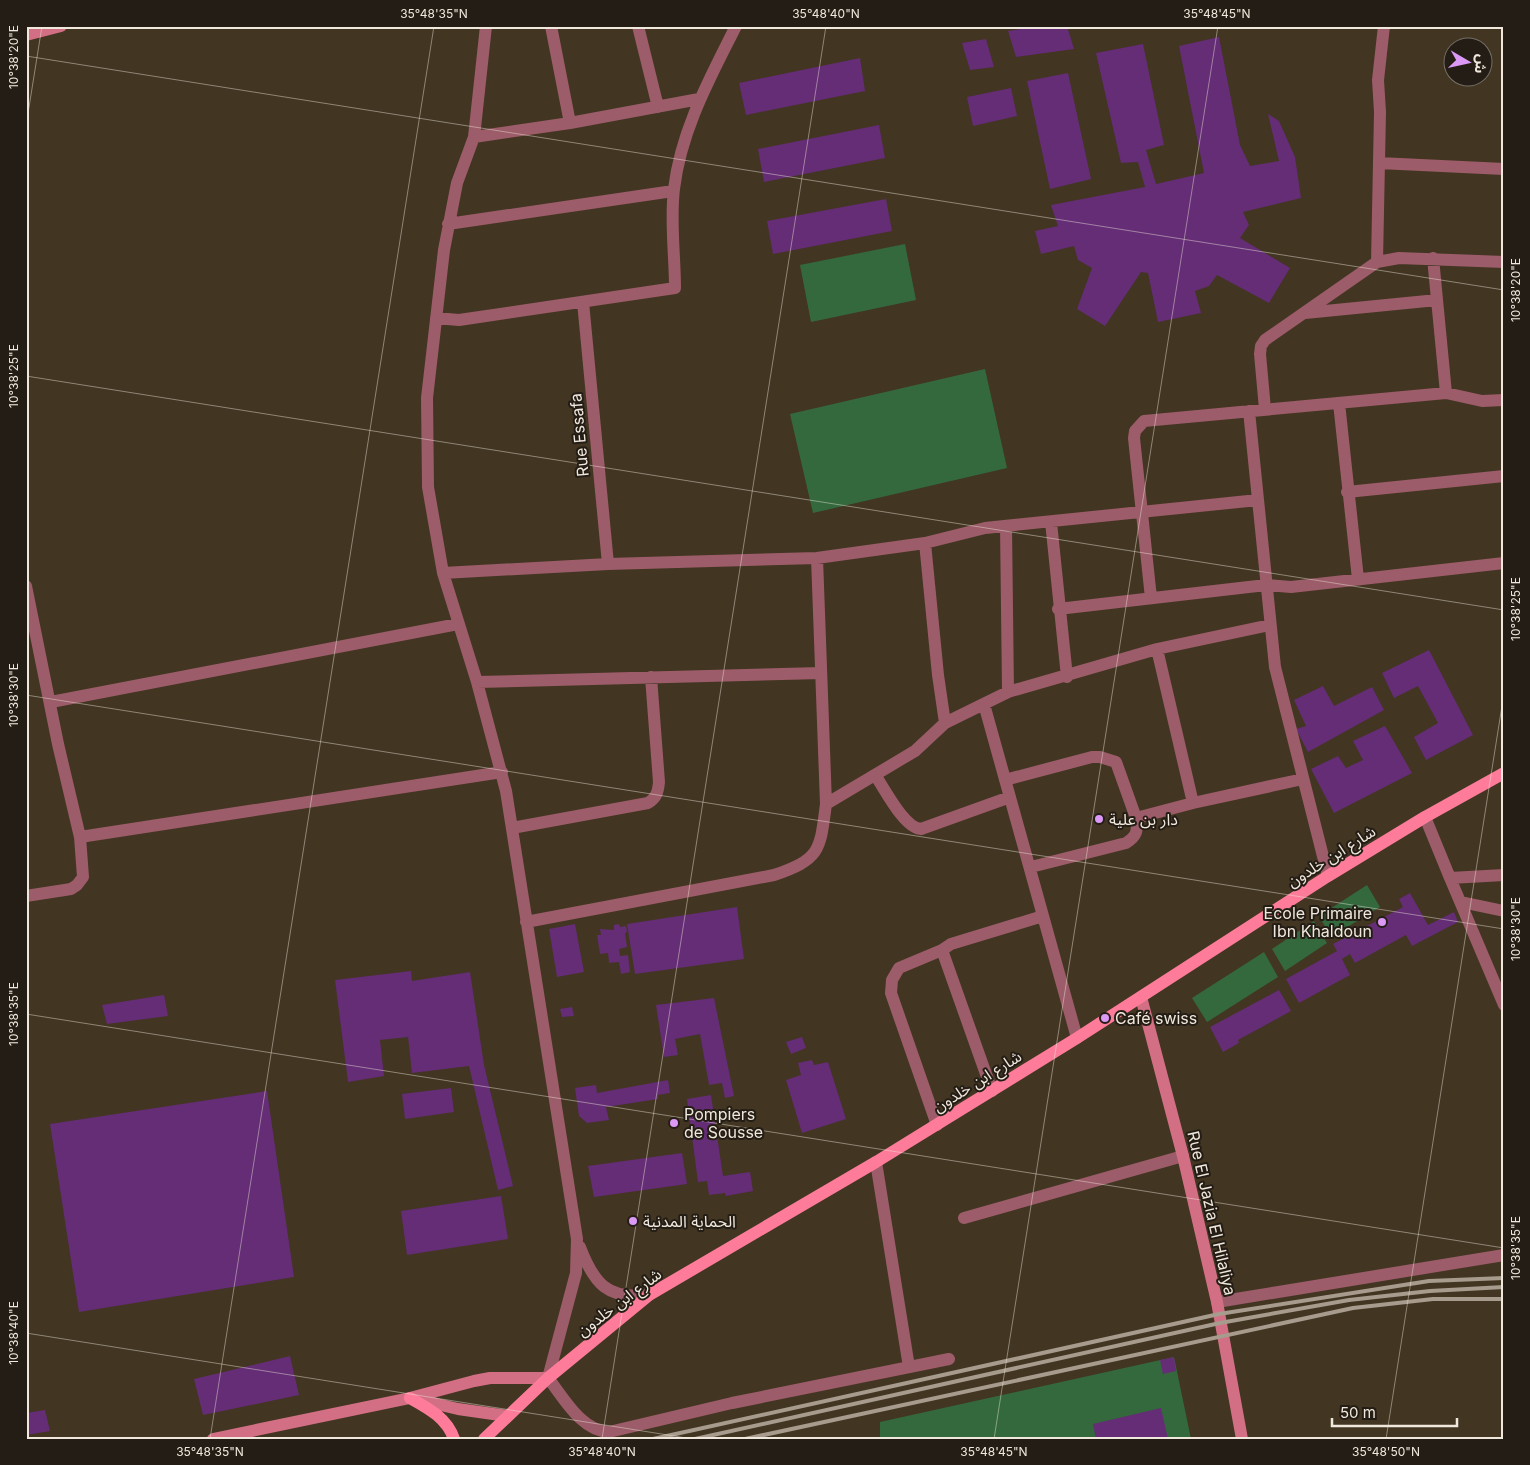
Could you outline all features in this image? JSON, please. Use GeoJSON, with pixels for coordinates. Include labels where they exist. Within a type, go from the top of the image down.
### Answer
{"type":"FeatureCollection","features":[{"type":"Feature","properties":{"kind":"main road","name":"شارع ابن خلدون"},"geometry":{"type":"LineString","coordinates":[[484,1439],[548,1378],[649,1295],[937,1125],[1077,1038],[1328,876],[1425,817],[1504,773]]}},
{"type":"Feature","properties":{"kind":"main road"},"geometry":{"type":"LineString","coordinates":[[410,1398],[432,1411],[444,1421],[454,1439]]}},
{"type":"Feature","properties":{"kind":"street"},"geometry":{"type":"LineString","coordinates":[[26,35],[61,26]]}},
{"type":"Feature","properties":{"kind":"street"},"geometry":{"type":"LineString","coordinates":[[486,26],[474,137],[457,183],[448,224],[427,398],[427,439],[432,514],[442,573],[477,682],[502,772],[577,1239],[576,1273],[548,1378]]}},
{"type":"Feature","properties":{"kind":"street"},"geometry":{"type":"LineString","coordinates":[[550,26],[570,123]]}},
{"type":"Feature","properties":{"kind":"street"},"geometry":{"type":"LineString","coordinates":[[638,26],[658,106]]}},
{"type":"Feature","properties":{"kind":"street"},"geometry":{"type":"LineString","coordinates":[[436,318],[459,320],[675,288],[674,191],[685,138],[699,98],[736,26]]}},
{"type":"Feature","properties":{"kind":"street"},"geometry":{"type":"LineString","coordinates":[[1378,262],[1378,80],[1384,26]]}},
{"type":"Feature","properties":{"kind":"street"},"geometry":{"type":"LineString","coordinates":[[474,137],[570,123],[699,98]]}},
{"type":"Feature","properties":{"kind":"street"},"geometry":{"type":"LineString","coordinates":[[1379,163],[1504,169]]}},
{"type":"Feature","properties":{"kind":"street"},"geometry":{"type":"LineString","coordinates":[[448,224],[674,191]]}},
{"type":"Feature","properties":{"kind":"street"},"geometry":{"type":"LineString","coordinates":[[1265,409],[1261,346],[1265,340],[1378,262],[1399,258],[1433,258],[1504,262]]}},
{"type":"Feature","properties":{"kind":"street"},"geometry":{"type":"LineString","coordinates":[[1433,258],[1446,393]]}},
{"type":"Feature","properties":{"kind":"street"},"geometry":{"type":"LineString","coordinates":[[1303,313],[1437,300]]}},
{"type":"Feature","properties":{"kind":"street","name":"Rue Essafa"},"geometry":{"type":"LineString","coordinates":[[583,302],[608,564]]}},
{"type":"Feature","properties":{"kind":"street"},"geometry":{"type":"LineString","coordinates":[[1151,598],[1134,438],[1139,425],[1151,419],[1446,393],[1482,401],[1504,400]]}},
{"type":"Feature","properties":{"kind":"street"},"geometry":{"type":"LineString","coordinates":[[1339,403],[1347,492],[1358,579]]}},
{"type":"Feature","properties":{"kind":"street"},"geometry":{"type":"LineString","coordinates":[[1249,411],[1274,667],[1328,876]]}},
{"type":"Feature","properties":{"kind":"street"},"geometry":{"type":"LineString","coordinates":[[1347,492],[1504,476]]}},
{"type":"Feature","properties":{"kind":"street"},"geometry":{"type":"LineString","coordinates":[[442,573],[608,564],[817,558],[925,543],[985,528],[1258,500]]}},
{"type":"Feature","properties":{"kind":"street"},"geometry":{"type":"LineString","coordinates":[[1050,522],[1058,609],[1067,677]]}},
{"type":"Feature","properties":{"kind":"street"},"geometry":{"type":"LineString","coordinates":[[1006,526],[1008,692]]}},
{"type":"Feature","properties":{"kind":"street"},"geometry":{"type":"LineString","coordinates":[[925,543],[938,675],[946,724]]}},
{"type":"Feature","properties":{"kind":"street"},"geometry":{"type":"LineString","coordinates":[[526,922],[774,875],[799,867],[818,848],[821,840],[826,804],[817,558]]}},
{"type":"Feature","properties":{"kind":"street"},"geometry":{"type":"LineString","coordinates":[[1058,609],[1266,585],[1291,588],[1504,563]]}},
{"type":"Feature","properties":{"kind":"street"},"geometry":{"type":"LineString","coordinates":[[26,896],[78,885],[83,877],[84,868],[80,837],[58,744],[51,702],[27,593]]}},
{"type":"Feature","properties":{"kind":"street"},"geometry":{"type":"LineString","coordinates":[[51,702],[458,624]]}},
{"type":"Feature","properties":{"kind":"street"},"geometry":{"type":"LineString","coordinates":[[826,804],[915,751],[946,724],[1008,692],[1067,677],[1157,650],[1270,625]]}},
{"type":"Feature","properties":{"kind":"street"},"geometry":{"type":"LineString","coordinates":[[1157,650],[1193,803]]}},
{"type":"Feature","properties":{"kind":"street"},"geometry":{"type":"LineString","coordinates":[[477,682],[821,673]]}},
{"type":"Feature","properties":{"kind":"street"},"geometry":{"type":"LineString","coordinates":[[512,828],[648,803],[654,799],[657,795],[659,782],[651,677]]}},
{"type":"Feature","properties":{"kind":"street"},"geometry":{"type":"LineString","coordinates":[[984,704],[1031,867],[1077,1038]]}},
{"type":"Feature","properties":{"kind":"street"},"geometry":{"type":"LineString","coordinates":[[1005,780],[1092,757],[1109,759],[1116,762],[1136,818],[1138,831],[1134,838],[1126,843],[1031,867]]}},
{"type":"Feature","properties":{"kind":"street"},"geometry":{"type":"LineString","coordinates":[[80,837],[502,772]]}},
{"type":"Feature","properties":{"kind":"street"},"geometry":{"type":"LineString","coordinates":[[875,775],[907,823],[916,829],[921,829],[1010,797]]}},
{"type":"Feature","properties":{"kind":"street"},"geometry":{"type":"LineString","coordinates":[[1136,818],[1303,778]]}},
{"type":"Feature","properties":{"kind":"street"},"geometry":{"type":"LineString","coordinates":[[1425,817],[1504,1005]]}},
{"type":"Feature","properties":{"kind":"street"},"geometry":{"type":"LineString","coordinates":[[1450,878],[1504,875]]}},
{"type":"Feature","properties":{"kind":"street"},"geometry":{"type":"LineString","coordinates":[[1461,902],[1504,911]]}},
{"type":"Feature","properties":{"kind":"street"},"geometry":{"type":"LineString","coordinates":[[937,1125],[891,993],[891,987],[899,968],[942,950],[951,944],[1043,916]]}},
{"type":"Feature","properties":{"kind":"street"},"geometry":{"type":"LineString","coordinates":[[942,950],[992,1091]]}},
{"type":"Feature","properties":{"kind":"street","name":"Rue El Jazia El Hilaliya"},"geometry":{"type":"LineString","coordinates":[[1140,997],[1183,1156],[1217,1302],[1242,1439]]}},
{"type":"Feature","properties":{"kind":"street"},"geometry":{"type":"LineString","coordinates":[[964,1218],[1183,1156]]}},
{"type":"Feature","properties":{"kind":"street"},"geometry":{"type":"LineString","coordinates":[[876,1162],[909,1367]]}},
{"type":"Feature","properties":{"kind":"street"},"geometry":{"type":"LineString","coordinates":[[577,1239],[587,1266],[605,1287],[621,1296],[649,1295]]}},
{"type":"Feature","properties":{"kind":"street"},"geometry":{"type":"LineString","coordinates":[[1217,1302],[1504,1256]]}},
{"type":"Feature","properties":{"kind":"street"},"geometry":{"type":"LineString","coordinates":[[548,1378],[583,1421],[596,1430],[609,1432],[732,1403],[949,1359]]}},
{"type":"Feature","properties":{"kind":"street"},"geometry":{"type":"LineString","coordinates":[[212,1439],[410,1398],[490,1378],[548,1378]]}},
{"type":"Feature","properties":{"kind":"street"},"geometry":{"type":"LineString","coordinates":[[410,1398],[458,1409],[507,1416]]}},
{"type":"Feature","properties":{"kind":"green space"},"geometry":{"type":"Polygon","coordinates":[[[905,244],[916,300],[811,322],[800,265],[905,244]]]}},
{"type":"Feature","properties":{"kind":"green space"},"geometry":{"type":"Polygon","coordinates":[[[985,369],[1007,468],[813,513],[790,414],[985,369]]]}},
{"type":"Feature","properties":{"kind":"green space"},"geometry":{"type":"Polygon","coordinates":[[[1367,885],[1380,907],[1331,937],[1319,916],[1367,885]]]}},
{"type":"Feature","properties":{"kind":"green space"},"geometry":{"type":"Polygon","coordinates":[[[1314,921],[1327,943],[1285,971],[1272,949],[1314,921]]]}},
{"type":"Feature","properties":{"kind":"green space"},"geometry":{"type":"Polygon","coordinates":[[[1264,952],[1278,977],[1207,1022],[1192,998],[1264,952]]]}},
{"type":"Feature","properties":{"kind":"green space"},"geometry":{"type":"Polygon","coordinates":[[[1174,1357],[1191,1439],[880,1439],[880,1422],[1174,1357]]]}},
{"type":"Feature","properties":{"kind":"building"},"geometry":{"type":"Polygon","coordinates":[[[1040,26],[1067,26],[1074,49],[1016,57],[1008,31],[1040,26]]]}},
{"type":"Feature","properties":{"kind":"building"},"geometry":{"type":"Polygon","coordinates":[[[1219,37],[1240,145],[1250,166],[1279,161],[1268,114],[1279,121],[1295,157],[1301,198],[1243,212],[1249,225],[1240,238],[1290,268],[1269,303],[1217,275],[1209,286],[1195,291],[1201,313],[1158,322],[1148,273],[1141,272],[1105,326],[1077,309],[1092,268],[1078,260],[1074,246],[1041,254],[1035,231],[1058,226],[1051,205],[1145,187],[1138,162],[1121,163],[1096,53],[1143,44],[1164,145],[1146,150],[1156,184],[1204,173],[1179,46],[1219,37]]]}},
{"type":"Feature","properties":{"kind":"building"},"geometry":{"type":"Polygon","coordinates":[[[986,39],[994,67],[970,70],[962,43],[986,39]]]}},
{"type":"Feature","properties":{"kind":"building"},"geometry":{"type":"Polygon","coordinates":[[[860,58],[865,91],[746,115],[739,83],[860,58]]]}},
{"type":"Feature","properties":{"kind":"building"},"geometry":{"type":"Polygon","coordinates":[[[1068,73],[1091,179],[1050,189],[1027,81],[1068,73]]]}},
{"type":"Feature","properties":{"kind":"building"},"geometry":{"type":"Polygon","coordinates":[[[1011,88],[1017,116],[973,126],[967,97],[1011,88]]]}},
{"type":"Feature","properties":{"kind":"building"},"geometry":{"type":"Polygon","coordinates":[[[879,125],[885,158],[764,182],[758,149],[879,125]]]}},
{"type":"Feature","properties":{"kind":"building"},"geometry":{"type":"Polygon","coordinates":[[[886,199],[892,231],[773,254],[767,221],[886,199]]]}},
{"type":"Feature","properties":{"kind":"building"},"geometry":{"type":"Polygon","coordinates":[[[1429,650],[1473,735],[1426,760],[1414,737],[1438,723],[1418,686],[1394,698],[1382,673],[1429,650]]]}},
{"type":"Feature","properties":{"kind":"building"},"geometry":{"type":"Polygon","coordinates":[[[1323,686],[1334,706],[1372,687],[1384,710],[1308,752],[1296,729],[1306,726],[1294,700],[1323,686]]]}},
{"type":"Feature","properties":{"kind":"building"},"geometry":{"type":"Polygon","coordinates":[[[1385,726],[1412,773],[1334,813],[1311,769],[1338,756],[1346,768],[1363,760],[1353,741],[1385,726]]]}},
{"type":"Feature","properties":{"kind":"building"},"geometry":{"type":"Polygon","coordinates":[[[1410,893],[1428,925],[1454,912],[1458,922],[1412,946],[1406,935],[1355,963],[1350,954],[1342,959],[1350,975],[1299,1003],[1286,979],[1337,951],[1333,944],[1403,907],[1399,899],[1410,893]]]}},
{"type":"Feature","properties":{"kind":"building"},"geometry":{"type":"Polygon","coordinates":[[[737,907],[744,959],[635,974],[627,924],[737,907]]]}},
{"type":"Feature","properties":{"kind":"building"},"geometry":{"type":"Polygon","coordinates":[[[575,924],[584,972],[557,977],[549,929],[575,924]]]}},
{"type":"Feature","properties":{"kind":"building"},"geometry":{"type":"Polygon","coordinates":[[[619,924],[620,927],[626,926],[627,947],[619,949],[620,956],[628,955],[630,972],[621,974],[619,962],[609,963],[608,953],[600,954],[597,935],[601,935],[600,929],[614,930],[614,925],[619,924]]]}},
{"type":"Feature","properties":{"kind":"building"},"geometry":{"type":"Polygon","coordinates":[[[411,971],[412,981],[470,972],[484,1065],[513,1186],[498,1190],[469,1066],[412,1073],[408,1037],[380,1040],[384,1076],[348,1082],[335,980],[411,971]]]}},
{"type":"Feature","properties":{"kind":"building"},"geometry":{"type":"Polygon","coordinates":[[[1279,990],[1291,1011],[1238,1040],[1239,1043],[1223,1052],[1210,1027],[1279,990]]]}},
{"type":"Feature","properties":{"kind":"building"},"geometry":{"type":"Polygon","coordinates":[[[164,995],[168,1016],[107,1024],[102,1005],[164,995]]]}},
{"type":"Feature","properties":{"kind":"building"},"geometry":{"type":"Polygon","coordinates":[[[714,998],[734,1096],[725,1098],[722,1083],[709,1085],[700,1034],[675,1039],[678,1055],[664,1057],[656,1005],[714,998]]]}},
{"type":"Feature","properties":{"kind":"building"},"geometry":{"type":"Polygon","coordinates":[[[572,1007],[574,1016],[562,1017],[560,1009],[572,1007]]]}},
{"type":"Feature","properties":{"kind":"building"},"geometry":{"type":"Polygon","coordinates":[[[802,1037],[806,1048],[791,1054],[786,1042],[802,1037]]]}},
{"type":"Feature","properties":{"kind":"building"},"geometry":{"type":"Polygon","coordinates":[[[812,1060],[814,1065],[828,1062],[846,1119],[802,1133],[786,1080],[801,1075],[798,1063],[812,1060]]]}},
{"type":"Feature","properties":{"kind":"building"},"geometry":{"type":"Polygon","coordinates":[[[668,1080],[670,1093],[658,1095],[658,1099],[606,1107],[609,1120],[587,1123],[579,1116],[575,1088],[596,1085],[597,1093],[668,1080]]]}},
{"type":"Feature","properties":{"kind":"building"},"geometry":{"type":"Polygon","coordinates":[[[451,1088],[454,1112],[405,1119],[402,1094],[451,1088]]]}},
{"type":"Feature","properties":{"kind":"building"},"geometry":{"type":"Polygon","coordinates":[[[267,1091],[294,1277],[79,1312],[50,1124],[267,1091]]]}},
{"type":"Feature","properties":{"kind":"building"},"geometry":{"type":"Polygon","coordinates":[[[711,1095],[723,1176],[750,1172],[753,1191],[726,1196],[725,1193],[709,1195],[707,1181],[698,1182],[687,1099],[711,1095]]]}},
{"type":"Feature","properties":{"kind":"building"},"geometry":{"type":"Polygon","coordinates":[[[682,1153],[687,1184],[594,1197],[588,1166],[682,1153]]]}},
{"type":"Feature","properties":{"kind":"building"},"geometry":{"type":"Polygon","coordinates":[[[501,1196],[508,1239],[407,1255],[401,1211],[501,1196]]]}},
{"type":"Feature","properties":{"kind":"building"},"geometry":{"type":"Polygon","coordinates":[[[290,1356],[299,1395],[203,1415],[194,1379],[290,1356]]]}},
{"type":"Feature","properties":{"kind":"building"},"geometry":{"type":"Polygon","coordinates":[[[1174,1357],[1176,1371],[1163,1374],[1160,1360],[1174,1357]]]}},
{"type":"Feature","properties":{"kind":"building"},"geometry":{"type":"Polygon","coordinates":[[[1161,1408],[1168,1439],[1096,1439],[1093,1424],[1161,1408]]]}},
{"type":"Feature","properties":{"kind":"building"},"geometry":{"type":"Polygon","coordinates":[[[45,1410],[50,1431],[26,1435],[26,1413],[45,1410]]]}},
{"type":"Feature","properties":{"kind":"railway"},"geometry":{"type":"LineString","coordinates":[[653,1439],[1219,1314],[1429,1281],[1504,1278]]}},
{"type":"Feature","properties":{"kind":"railway"},"geometry":{"type":"LineString","coordinates":[[695,1439],[1220,1323],[1349,1300],[1430,1291],[1504,1287]]}},
{"type":"Feature","properties":{"kind":"railway"},"geometry":{"type":"LineString","coordinates":[[745,1439],[1353,1308],[1433,1299],[1504,1299]]}},
{"type":"Feature","properties":{"kind":"place","name":"دار بن علية"},"geometry":{"type":"Point","coordinates":[1099,819]}},
{"type":"Feature","properties":{"kind":"place","name":"Ecole Primaire Ibn Khaldoun"},"geometry":{"type":"Point","coordinates":[1382,922]}},
{"type":"Feature","properties":{"kind":"place","name":"Café swiss"},"geometry":{"type":"Point","coordinates":[1105,1018]}},
{"type":"Feature","properties":{"kind":"place","name":"Pompiers de Sousse"},"geometry":{"type":"Point","coordinates":[674,1123]}},
{"type":"Feature","properties":{"kind":"place","name":"الحماية المدنية"},"geometry":{"type":"Point","coordinates":[633,1221]}}]}
